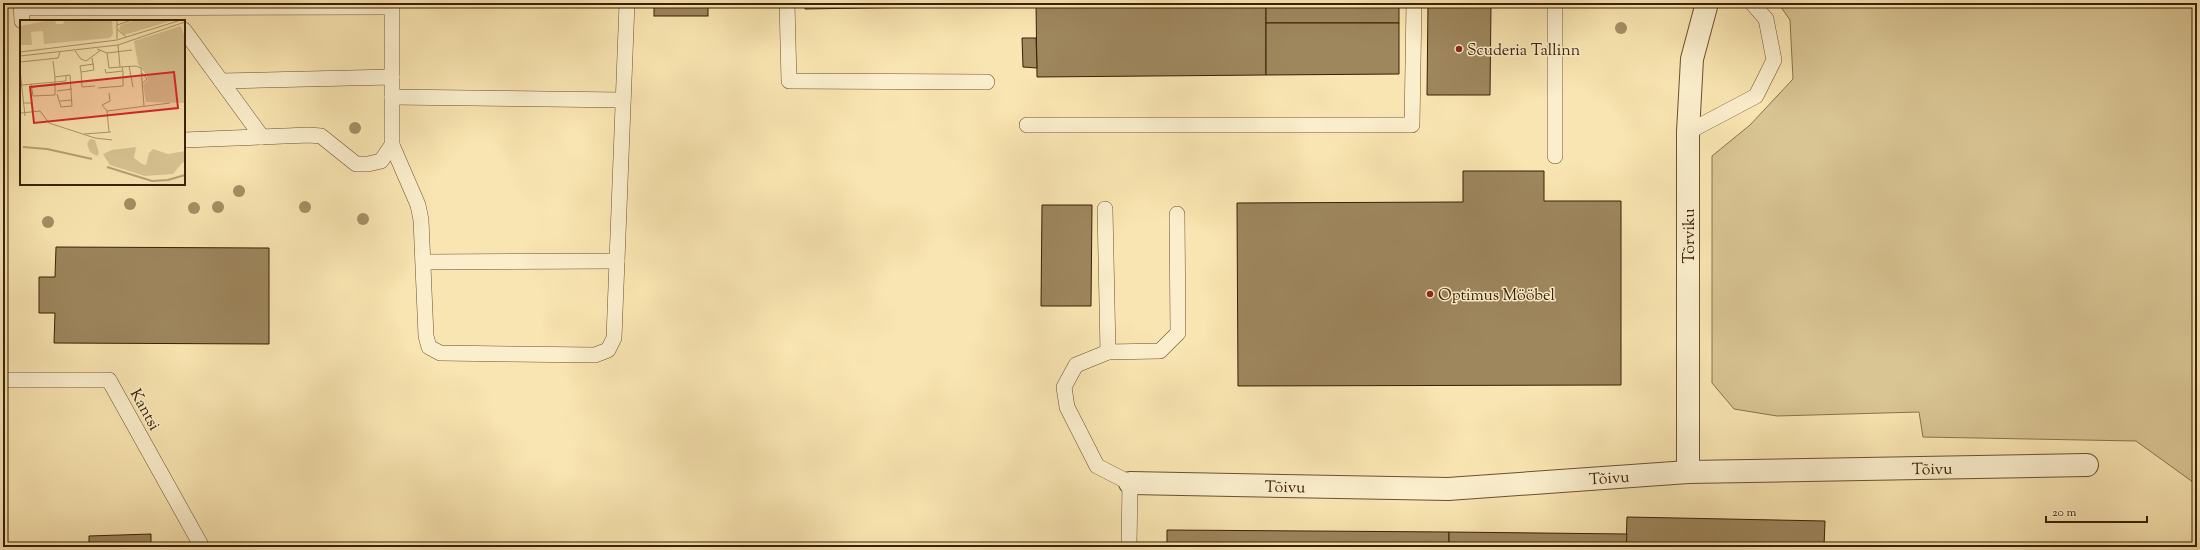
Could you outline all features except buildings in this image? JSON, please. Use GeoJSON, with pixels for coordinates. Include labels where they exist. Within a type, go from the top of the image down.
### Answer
{"type":"FeatureCollection","features":[{"type":"Feature","properties":{"kind":"street","name":"Tõrviku"},"geometry":{"type":"LineString","coordinates":[[1688,472],[1688,132],[1692,59],[1707,3]]}},
{"type":"Feature","properties":{"kind":"street","name":"Tõivu"},"geometry":{"type":"LineString","coordinates":[[1130,483],[1448,489],[1688,472],[2087,465]]}},
{"type":"Feature","properties":{"kind":"lane"},"geometry":{"type":"LineString","coordinates":[[22,11],[166,5],[392,5],[392,145],[418,206],[424,262],[426,336],[430,347],[440,353],[595,355],[608,350],[614,338],[627,3]]}},
{"type":"Feature","properties":{"kind":"lane"},"geometry":{"type":"LineString","coordinates":[[787,3],[789,81],[987,82]]}},
{"type":"Feature","properties":{"kind":"lane"},"geometry":{"type":"LineString","coordinates":[[1027,125],[1412,125],[1414,3]]}},
{"type":"Feature","properties":{"kind":"lane"},"geometry":{"type":"LineString","coordinates":[[1555,3],[1555,156]]}},
{"type":"Feature","properties":{"kind":"lane"},"geometry":{"type":"LineString","coordinates":[[1688,132],[1756,96],[1774,60],[1766,19],[1752,3]]}},
{"type":"Feature","properties":{"kind":"lane"},"geometry":{"type":"LineString","coordinates":[[166,5],[177,20]]}},
{"type":"Feature","properties":{"kind":"lane"},"geometry":{"type":"LineString","coordinates":[[185,31],[262,137]]}},
{"type":"Feature","properties":{"kind":"lane"},"geometry":{"type":"LineString","coordinates":[[221,81],[392,77]]}},
{"type":"Feature","properties":{"kind":"lane"},"geometry":{"type":"LineString","coordinates":[[392,97],[623,100]]}},
{"type":"Feature","properties":{"kind":"lane"},"geometry":{"type":"LineString","coordinates":[[185,140],[321,136],[356,164],[368,164],[381,160],[392,145]]}},
{"type":"Feature","properties":{"kind":"lane"},"geometry":{"type":"LineString","coordinates":[[1105,209],[1108,352]]}},
{"type":"Feature","properties":{"kind":"lane"},"geometry":{"type":"LineString","coordinates":[[1129,547],[1130,483],[1097,466],[1067,407],[1064,387],[1076,365],[1108,352],[1160,351],[1178,333],[1177,214]]}},
{"type":"Feature","properties":{"kind":"lane"},"geometry":{"type":"LineString","coordinates":[[424,262],[617,261]]}},
{"type":"Feature","properties":{"kind":"lane","name":"Kantsi"},"geometry":{"type":"LineString","coordinates":[[3,380],[109,380],[202,547]]}},
{"type":"Feature","properties":{"kind":"shaded area"},"geometry":{"type":"Polygon","coordinates":[[[1778,3],[2197,3],[2197,485],[2136,441],[1923,437],[1919,412],[1777,416],[1734,409],[1712,383],[1712,156],[1750,125],[1793,79],[1790,20],[1778,3]]]}},
{"type":"Feature","properties":{"kind":"place","name":"Scuderia Tallinn"},"geometry":{"type":"Point","coordinates":[1459,49]}},
{"type":"Feature","properties":{"kind":"place","name":"Optimus Mööbel"},"geometry":{"type":"Point","coordinates":[1430,294]}}]}
